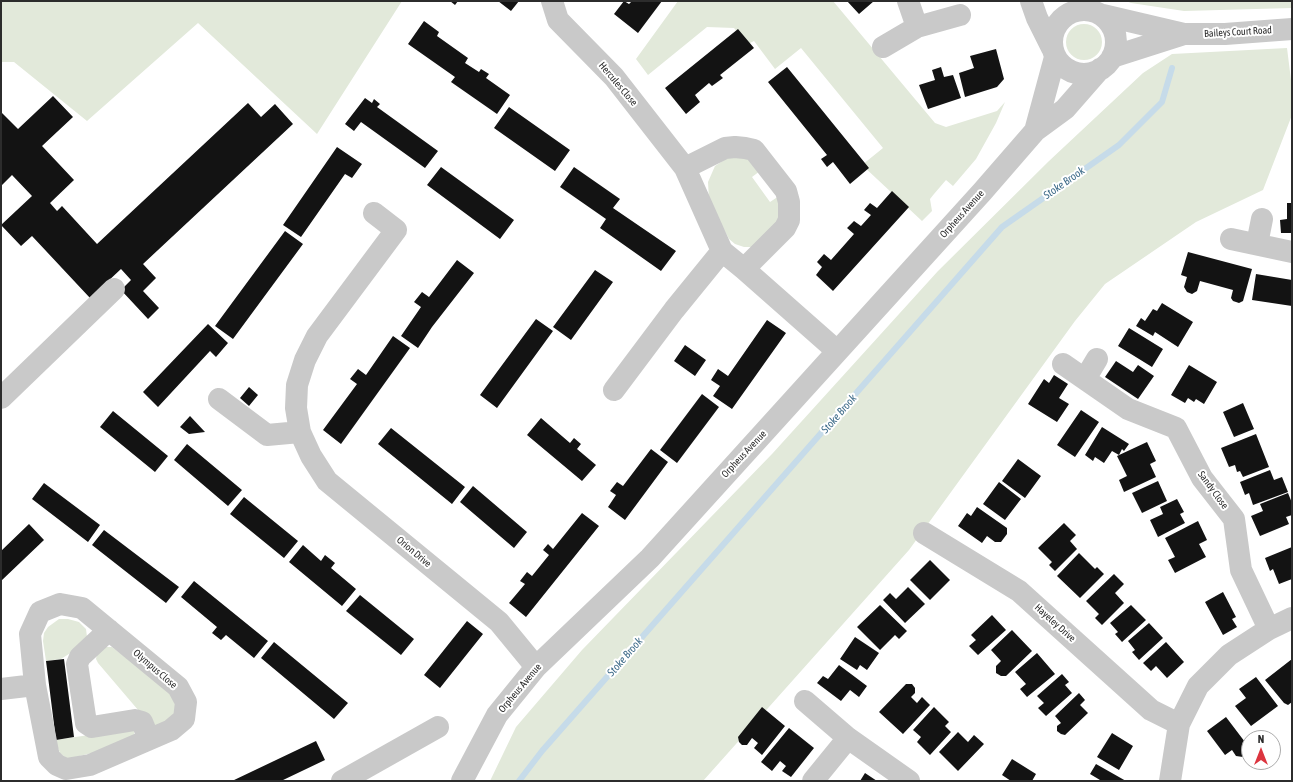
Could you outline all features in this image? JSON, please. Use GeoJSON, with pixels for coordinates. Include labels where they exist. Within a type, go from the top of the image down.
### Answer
{"type":"FeatureCollection","features":[{"type":"Feature","properties":{"kind":"street","name":"Hercules Close"},"geometry":{"type":"LineString","coordinates":[[552,1],[558,20],[614,77],[685,168],[722,251],[837,351]]}},
{"type":"Feature","properties":{"kind":"street"},"geometry":{"type":"LineString","coordinates":[[908,1],[917,26]]}},
{"type":"Feature","properties":{"kind":"street"},"geometry":{"type":"LineString","coordinates":[[1031,1],[1053,53],[1061,65],[1070,71],[1080,74],[1091,73],[1106,63],[1115,50],[1116,40],[1114,30],[1110,22],[1088,8],[1076,10],[1066,14],[1053,29],[1051,39],[1053,53]]}},
{"type":"Feature","properties":{"kind":"street","name":"Baileys Court Road"},"geometry":{"type":"LineString","coordinates":[[1088,8],[1184,34],[1224,34],[1292,29]]}},
{"type":"Feature","properties":{"kind":"street"},"geometry":{"type":"LineString","coordinates":[[883,47],[917,26],[960,15]]}},
{"type":"Feature","properties":{"kind":"street","name":"Baileys Court Road"},"geometry":{"type":"LineString","coordinates":[[1106,63],[1184,34]]}},
{"type":"Feature","properties":{"kind":"street","name":"Orpheus Avenue"},"geometry":{"type":"LineString","coordinates":[[1035,132],[1053,53]]}},
{"type":"Feature","properties":{"kind":"street","name":"Orpheus Avenue"},"geometry":{"type":"LineString","coordinates":[[462,781],[497,715],[536,667],[650,558],[1035,132],[1065,109],[1106,63]]}},
{"type":"Feature","properties":{"kind":"street"},"geometry":{"type":"LineString","coordinates":[[685,168],[725,148],[735,147],[754,150],[786,191],[790,211],[789,220],[785,228],[744,269]]}},
{"type":"Feature","properties":{"kind":"street","name":"Orion Drive"},"geometry":{"type":"LineString","coordinates":[[374,213],[396,230],[317,336],[305,360],[297,385],[296,408],[300,432],[311,456],[327,481],[499,622],[536,667]]}},
{"type":"Feature","properties":{"kind":"street"},"geometry":{"type":"LineString","coordinates":[[1257,244],[1262,218]]}},
{"type":"Feature","properties":{"kind":"street"},"geometry":{"type":"LineString","coordinates":[[1231,239],[1292,252]]}},
{"type":"Feature","properties":{"kind":"street"},"geometry":{"type":"LineString","coordinates":[[614,390],[674,310],[722,251]]}},
{"type":"Feature","properties":{"kind":"street"},"geometry":{"type":"LineString","coordinates":[[1,398],[114,289]]}},
{"type":"Feature","properties":{"kind":"street"},"geometry":{"type":"LineString","coordinates":[[1085,379],[1097,359]]}},
{"type":"Feature","properties":{"kind":"street","name":"Sandy Close"},"geometry":{"type":"LineString","coordinates":[[1063,364],[1128,409],[1176,428],[1202,478],[1234,518],[1241,570],[1269,629]]}},
{"type":"Feature","properties":{"kind":"street"},"geometry":{"type":"LineString","coordinates":[[219,399],[266,435],[300,432]]}},
{"type":"Feature","properties":{"kind":"street","name":"Hayeley Drive"},"geometry":{"type":"LineString","coordinates":[[924,533],[1020,591],[1151,710],[1179,724]]}},
{"type":"Feature","properties":{"kind":"street","name":"Olympus Close"},"geometry":{"type":"LineString","coordinates":[[60,604],[82,608],[178,687],[186,702],[184,720],[171,730],[90,765],[66,768],[57,765],[49,757],[35,685],[30,634],[40,612],[60,604]]}},
{"type":"Feature","properties":{"kind":"street"},"geometry":{"type":"LineString","coordinates":[[1170,781],[1179,724],[1198,686],[1229,655],[1269,629],[1292,618]]}},
{"type":"Feature","properties":{"kind":"street"},"geometry":{"type":"LineString","coordinates":[[109,630],[80,657],[77,664],[86,723],[92,727],[134,720],[142,722],[149,739]]}},
{"type":"Feature","properties":{"kind":"street"},"geometry":{"type":"LineString","coordinates":[[1,689],[35,685]]}},
{"type":"Feature","properties":{"kind":"street"},"geometry":{"type":"LineString","coordinates":[[805,701],[848,738],[909,781]]}},
{"type":"Feature","properties":{"kind":"street"},"geometry":{"type":"LineString","coordinates":[[342,781],[438,727]]}},
{"type":"Feature","properties":{"kind":"street"},"geometry":{"type":"LineString","coordinates":[[813,781],[848,738]]}},
{"type":"Feature","properties":{"kind":"green space"},"geometry":{"type":"Polygon","coordinates":[[[1,1],[402,1],[317,134],[198,23],[87,121],[14,62],[1,62],[1,1]]]}},
{"type":"Feature","properties":{"kind":"green space"},"geometry":{"type":"Polygon","coordinates":[[[678,1],[833,1],[935,123],[946,127],[997,111],[1005,102],[996,123],[976,159],[953,186],[946,180],[930,199],[932,211],[922,221],[862,165],[883,148],[801,48],[775,69],[754,41],[748,44],[734,28],[707,27],[648,75],[636,59],[678,1]]]}},
{"type":"Feature","properties":{"kind":"green space"},"geometry":{"type":"Polygon","coordinates":[[[1126,1],[1292,1],[1292,8],[1184,11],[1126,1]]]}},
{"type":"Feature","properties":{"kind":"green space"},"geometry":{"type":"Polygon","coordinates":[[[1088,24],[1097,29],[1101,35],[1101,49],[1097,55],[1088,60],[1080,60],[1071,55],[1067,49],[1066,38],[1071,29],[1077,25],[1088,24]]]}},
{"type":"Feature","properties":{"kind":"green space"},"geometry":{"type":"Polygon","coordinates":[[[1287,48],[1292,88],[1292,115],[1263,190],[1196,222],[1105,284],[1075,321],[909,550],[703,781],[490,781],[516,727],[582,650],[772,454],[938,271],[1049,161],[1143,73],[1172,54],[1287,48]]]}},
{"type":"Feature","properties":{"kind":"green space"},"geometry":{"type":"Polygon","coordinates":[[[727,158],[750,158],[760,171],[752,177],[770,202],[779,196],[782,217],[752,247],[744,247],[735,244],[729,239],[709,200],[708,182],[715,166],[727,158]]]}},
{"type":"Feature","properties":{"kind":"green space"},"geometry":{"type":"Polygon","coordinates":[[[59,619],[68,619],[79,622],[86,629],[87,637],[80,647],[61,659],[46,661],[43,641],[44,633],[48,627],[59,619]]]}},
{"type":"Feature","properties":{"kind":"green space"},"geometry":{"type":"Polygon","coordinates":[[[106,647],[112,647],[171,692],[176,707],[175,714],[162,728],[150,724],[98,663],[96,659],[97,654],[106,647]]]}},
{"type":"Feature","properties":{"kind":"green space"},"geometry":{"type":"Polygon","coordinates":[[[135,728],[134,736],[129,744],[67,759],[60,753],[56,740],[135,728]]]}},
{"type":"Feature","properties":{"kind":"building"},"geometry":{"type":"Polygon","coordinates":[[[450,1],[458,1],[455,5],[450,1]]]}},
{"type":"Feature","properties":{"kind":"building"},"geometry":{"type":"Polygon","coordinates":[[[498,1],[519,1],[511,11],[498,1]]]}},
{"type":"Feature","properties":{"kind":"building"},"geometry":{"type":"Polygon","coordinates":[[[624,1],[629,4],[632,1],[662,1],[638,33],[614,14],[624,1]]]}},
{"type":"Feature","properties":{"kind":"building"},"geometry":{"type":"Polygon","coordinates":[[[847,1],[874,1],[859,14],[847,1]]]}},
{"type":"Feature","properties":{"kind":"building"},"geometry":{"type":"Polygon","coordinates":[[[424,21],[439,32],[437,36],[468,58],[465,63],[479,72],[481,69],[489,74],[486,78],[510,95],[497,114],[451,82],[455,77],[408,44],[424,21]]]}},
{"type":"Feature","properties":{"kind":"building"},"geometry":{"type":"Polygon","coordinates":[[[738,29],[754,48],[720,75],[723,78],[712,86],[709,83],[695,95],[700,102],[686,114],[665,88],[738,29]]]}},
{"type":"Feature","properties":{"kind":"building"},"geometry":{"type":"Polygon","coordinates":[[[996,49],[1004,79],[997,87],[965,97],[959,73],[974,68],[970,56],[996,49]]]}},
{"type":"Feature","properties":{"kind":"building"},"geometry":{"type":"Polygon","coordinates":[[[787,67],[869,168],[850,184],[833,162],[827,167],[821,159],[827,155],[768,82],[787,67]]]}},
{"type":"Feature","properties":{"kind":"building"},"geometry":{"type":"Polygon","coordinates":[[[941,67],[944,77],[953,75],[961,98],[928,109],[919,85],[935,80],[932,70],[941,67]]]}},
{"type":"Feature","properties":{"kind":"building"},"geometry":{"type":"Polygon","coordinates":[[[53,96],[73,117],[42,146],[74,180],[50,203],[57,211],[62,206],[97,244],[248,103],[261,117],[275,104],[293,124],[143,264],[156,278],[143,291],[159,308],[148,319],[121,290],[131,280],[121,269],[90,298],[32,236],[21,246],[1,225],[32,196],[12,175],[1,186],[1,112],[18,129],[53,96]]]}},
{"type":"Feature","properties":{"kind":"building"},"geometry":{"type":"Polygon","coordinates":[[[365,98],[372,103],[374,99],[380,104],[377,107],[438,151],[425,168],[361,122],[354,131],[345,124],[365,98]]]}},
{"type":"Feature","properties":{"kind":"building"},"geometry":{"type":"Polygon","coordinates":[[[509,107],[570,150],[555,171],[494,128],[509,107]]]}},
{"type":"Feature","properties":{"kind":"building"},"geometry":{"type":"Polygon","coordinates":[[[337,147],[362,164],[352,178],[345,174],[301,237],[283,225],[337,147]]]}},
{"type":"Feature","properties":{"kind":"building"},"geometry":{"type":"Polygon","coordinates":[[[441,167],[514,220],[500,239],[427,185],[441,167]]]}},
{"type":"Feature","properties":{"kind":"building"},"geometry":{"type":"Polygon","coordinates":[[[574,167],[620,199],[613,208],[676,251],[661,271],[600,228],[606,219],[560,187],[574,167]]]}},
{"type":"Feature","properties":{"kind":"building"},"geometry":{"type":"Polygon","coordinates":[[[892,191],[909,207],[833,291],[816,275],[822,267],[817,262],[824,254],[831,260],[854,234],[847,228],[854,221],[861,226],[871,215],[864,210],[870,203],[877,208],[892,191]]]}},
{"type":"Feature","properties":{"kind":"building"},"geometry":{"type":"Polygon","coordinates":[[[1287,203],[1292,203],[1292,233],[1281,233],[1280,220],[1287,219],[1287,203]]]}},
{"type":"Feature","properties":{"kind":"building"},"geometry":{"type":"Polygon","coordinates":[[[285,231],[303,244],[233,339],[215,326],[285,231]]]}},
{"type":"Feature","properties":{"kind":"building"},"geometry":{"type":"Polygon","coordinates":[[[1188,252],[1252,269],[1243,301],[1239,303],[1233,301],[1231,298],[1233,290],[1200,281],[1197,291],[1192,294],[1187,292],[1184,287],[1187,277],[1181,275],[1188,252]]]}},
{"type":"Feature","properties":{"kind":"building"},"geometry":{"type":"Polygon","coordinates":[[[457,260],[474,273],[432,327],[418,348],[401,336],[421,307],[414,302],[422,292],[429,297],[457,260]]]}},
{"type":"Feature","properties":{"kind":"building"},"geometry":{"type":"Polygon","coordinates":[[[595,270],[613,282],[571,340],[553,327],[595,270]]]}},
{"type":"Feature","properties":{"kind":"building"},"geometry":{"type":"Polygon","coordinates":[[[1256,274],[1292,280],[1292,306],[1252,300],[1256,274]]]}},
{"type":"Feature","properties":{"kind":"building"},"geometry":{"type":"Polygon","coordinates":[[[1162,303],[1193,322],[1178,347],[1155,332],[1153,336],[1136,326],[1141,318],[1145,321],[1153,309],[1157,311],[1162,303]]]}},
{"type":"Feature","properties":{"kind":"building"},"geometry":{"type":"Polygon","coordinates":[[[536,319],[553,331],[497,408],[480,395],[536,319]]]}},
{"type":"Feature","properties":{"kind":"building"},"geometry":{"type":"Polygon","coordinates":[[[767,320],[786,333],[732,409],[713,396],[720,386],[711,380],[718,369],[728,376],[767,320]]]}},
{"type":"Feature","properties":{"kind":"building"},"geometry":{"type":"Polygon","coordinates":[[[208,324],[228,343],[216,357],[210,351],[158,407],[143,392],[208,324]]]}},
{"type":"Feature","properties":{"kind":"building"},"geometry":{"type":"Polygon","coordinates":[[[1129,328],[1163,349],[1152,367],[1118,346],[1129,328]]]}},
{"type":"Feature","properties":{"kind":"building"},"geometry":{"type":"Polygon","coordinates":[[[393,336],[410,348],[341,444],[323,430],[357,384],[350,379],[358,369],[366,375],[393,336]]]}},
{"type":"Feature","properties":{"kind":"building"},"geometry":{"type":"Polygon","coordinates":[[[685,345],[706,360],[695,376],[674,361],[685,345]]]}},
{"type":"Feature","properties":{"kind":"building"},"geometry":{"type":"Polygon","coordinates":[[[1116,361],[1133,372],[1138,365],[1154,376],[1138,399],[1105,377],[1116,361]]]}},
{"type":"Feature","properties":{"kind":"building"},"geometry":{"type":"Polygon","coordinates":[[[1189,365],[1217,382],[1204,404],[1196,399],[1194,402],[1188,398],[1185,403],[1171,395],[1189,365]]]}},
{"type":"Feature","properties":{"kind":"building"},"geometry":{"type":"Polygon","coordinates":[[[1054,375],[1068,384],[1059,398],[1069,404],[1057,422],[1028,404],[1044,379],[1049,383],[1054,375]]]}},
{"type":"Feature","properties":{"kind":"building"},"geometry":{"type":"Polygon","coordinates":[[[249,387],[258,395],[249,406],[240,398],[249,387]]]}},
{"type":"Feature","properties":{"kind":"building"},"geometry":{"type":"Polygon","coordinates":[[[702,394],[719,407],[677,463],[660,450],[702,394]]]}},
{"type":"Feature","properties":{"kind":"building"},"geometry":{"type":"Polygon","coordinates":[[[1243,403],[1254,429],[1234,437],[1223,412],[1243,403]]]}},
{"type":"Feature","properties":{"kind":"building"},"geometry":{"type":"Polygon","coordinates":[[[1081,410],[1099,422],[1075,457],[1057,445],[1081,410]]]}},
{"type":"Feature","properties":{"kind":"building"},"geometry":{"type":"Polygon","coordinates":[[[113,411],[168,456],[155,472],[100,427],[113,411]]]}},
{"type":"Feature","properties":{"kind":"building"},"geometry":{"type":"Polygon","coordinates":[[[190,416],[205,432],[189,434],[180,427],[190,416]]]}},
{"type":"Feature","properties":{"kind":"building"},"geometry":{"type":"Polygon","coordinates":[[[541,418],[570,443],[574,438],[581,444],[577,449],[596,465],[582,481],[527,435],[541,418]]]}},
{"type":"Feature","properties":{"kind":"building"},"geometry":{"type":"Polygon","coordinates":[[[1102,427],[1129,444],[1124,451],[1122,449],[1119,455],[1112,451],[1104,463],[1095,457],[1093,461],[1085,455],[1102,427]]]}},
{"type":"Feature","properties":{"kind":"building"},"geometry":{"type":"Polygon","coordinates":[[[391,428],[465,487],[452,504],[378,444],[391,428]]]}},
{"type":"Feature","properties":{"kind":"building"},"geometry":{"type":"Polygon","coordinates":[[[1256,434],[1269,467],[1243,477],[1240,471],[1237,472],[1235,465],[1229,467],[1221,448],[1256,434]]]}},
{"type":"Feature","properties":{"kind":"building"},"geometry":{"type":"Polygon","coordinates":[[[1147,442],[1156,461],[1150,464],[1156,477],[1124,492],[1119,480],[1127,476],[1117,456],[1147,442]]]}},
{"type":"Feature","properties":{"kind":"building"},"geometry":{"type":"Polygon","coordinates":[[[187,444],[242,490],[228,506],[174,460],[187,444]]]}},
{"type":"Feature","properties":{"kind":"building"},"geometry":{"type":"Polygon","coordinates":[[[651,449],[668,462],[625,520],[608,507],[616,495],[610,491],[617,482],[623,486],[651,449]]]}},
{"type":"Feature","properties":{"kind":"building"},"geometry":{"type":"Polygon","coordinates":[[[1018,459],[1041,476],[1025,498],[1002,481],[1018,459]]]}},
{"type":"Feature","properties":{"kind":"building"},"geometry":{"type":"Polygon","coordinates":[[[1270,470],[1274,480],[1282,477],[1288,492],[1253,505],[1249,493],[1245,495],[1240,482],[1270,470]]]}},
{"type":"Feature","properties":{"kind":"building"},"geometry":{"type":"Polygon","coordinates":[[[1158,481],[1167,501],[1142,513],[1132,493],[1158,481]]]}},
{"type":"Feature","properties":{"kind":"building"},"geometry":{"type":"Polygon","coordinates":[[[999,482],[1021,499],[1005,520],[983,504],[999,482]]]}},
{"type":"Feature","properties":{"kind":"building"},"geometry":{"type":"Polygon","coordinates":[[[44,483],[100,525],[88,542],[32,499],[44,483]]]}},
{"type":"Feature","properties":{"kind":"building"},"geometry":{"type":"Polygon","coordinates":[[[473,486],[527,532],[514,548],[460,502],[473,486]]]}},
{"type":"Feature","properties":{"kind":"building"},"geometry":{"type":"Polygon","coordinates":[[[1288,493],[1292,503],[1292,515],[1286,517],[1289,524],[1260,536],[1251,516],[1263,511],[1260,504],[1288,493]]]}},
{"type":"Feature","properties":{"kind":"building"},"geometry":{"type":"Polygon","coordinates":[[[244,497],[298,541],[284,558],[230,514],[244,497]]]}},
{"type":"Feature","properties":{"kind":"building"},"geometry":{"type":"Polygon","coordinates":[[[1177,499],[1184,512],[1180,514],[1185,523],[1158,537],[1150,520],[1163,514],[1160,507],[1177,499]]]}},
{"type":"Feature","properties":{"kind":"building"},"geometry":{"type":"Polygon","coordinates":[[[977,507],[1007,528],[1007,534],[1001,542],[995,542],[987,536],[982,543],[958,526],[967,513],[971,516],[977,507]]]}},
{"type":"Feature","properties":{"kind":"building"},"geometry":{"type":"Polygon","coordinates":[[[582,513],[599,526],[526,617],[509,603],[525,584],[520,581],[527,572],[532,576],[549,555],[543,550],[548,544],[553,549],[582,513]]]}},
{"type":"Feature","properties":{"kind":"building"},"geometry":{"type":"Polygon","coordinates":[[[1198,521],[1207,540],[1199,544],[1206,557],[1175,573],[1168,560],[1175,557],[1165,538],[1198,521]]]}},
{"type":"Feature","properties":{"kind":"building"},"geometry":{"type":"Polygon","coordinates":[[[1064,523],[1076,535],[1070,541],[1077,549],[1055,571],[1049,565],[1052,562],[1038,548],[1064,523]]]}},
{"type":"Feature","properties":{"kind":"building"},"geometry":{"type":"Polygon","coordinates":[[[29,524],[44,540],[1,581],[1,551],[29,524]]]}},
{"type":"Feature","properties":{"kind":"building"},"geometry":{"type":"Polygon","coordinates":[[[104,530],[179,587],[166,603],[92,545],[104,530]]]}},
{"type":"Feature","properties":{"kind":"building"},"geometry":{"type":"Polygon","coordinates":[[[303,545],[321,561],[325,555],[335,563],[331,568],[356,589],[342,606],[289,562],[303,545]]]}},
{"type":"Feature","properties":{"kind":"building"},"geometry":{"type":"Polygon","coordinates":[[[1292,547],[1292,579],[1279,584],[1273,569],[1270,571],[1265,558],[1292,547]]]}},
{"type":"Feature","properties":{"kind":"building"},"geometry":{"type":"Polygon","coordinates":[[[1079,553],[1095,569],[1097,567],[1104,574],[1080,598],[1057,576],[1079,553]]]}},
{"type":"Feature","properties":{"kind":"building"},"geometry":{"type":"Polygon","coordinates":[[[930,560],[950,580],[930,600],[910,580],[930,560]]]}},
{"type":"Feature","properties":{"kind":"building"},"geometry":{"type":"Polygon","coordinates":[[[1114,574],[1124,584],[1115,593],[1124,603],[1102,625],[1095,618],[1099,614],[1086,601],[1114,574]]]}},
{"type":"Feature","properties":{"kind":"building"},"geometry":{"type":"Polygon","coordinates":[[[194,581],[268,641],[254,658],[226,635],[221,640],[212,633],[217,627],[181,597],[194,581]]]}},
{"type":"Feature","properties":{"kind":"building"},"geometry":{"type":"Polygon","coordinates":[[[908,587],[925,604],[905,623],[883,600],[890,593],[896,599],[908,587]]]}},
{"type":"Feature","properties":{"kind":"building"},"geometry":{"type":"Polygon","coordinates":[[[1223,592],[1236,617],[1232,619],[1237,627],[1223,635],[1205,602],[1223,592]]]}},
{"type":"Feature","properties":{"kind":"building"},"geometry":{"type":"Polygon","coordinates":[[[360,595],[414,639],[401,655],[346,611],[360,595]]]}},
{"type":"Feature","properties":{"kind":"building"},"geometry":{"type":"Polygon","coordinates":[[[880,605],[907,631],[899,639],[895,635],[880,650],[857,627],[880,605]]]}},
{"type":"Feature","properties":{"kind":"building"},"geometry":{"type":"Polygon","coordinates":[[[1131,605],[1146,620],[1122,642],[1115,634],[1118,632],[1110,623],[1131,605]]]}},
{"type":"Feature","properties":{"kind":"building"},"geometry":{"type":"Polygon","coordinates":[[[992,615],[1006,630],[978,655],[969,646],[976,640],[971,635],[992,615]]]}},
{"type":"Feature","properties":{"kind":"building"},"geometry":{"type":"Polygon","coordinates":[[[467,621],[483,634],[440,688],[424,675],[467,621]]]}},
{"type":"Feature","properties":{"kind":"building"},"geometry":{"type":"Polygon","coordinates":[[[1149,623],[1163,638],[1139,660],[1132,652],[1135,650],[1128,641],[1149,623]]]}},
{"type":"Feature","properties":{"kind":"building"},"geometry":{"type":"Polygon","coordinates":[[[1012,630],[1032,651],[1006,676],[1001,676],[996,673],[996,666],[1001,661],[991,650],[1012,630]]]}},
{"type":"Feature","properties":{"kind":"building"},"geometry":{"type":"Polygon","coordinates":[[[855,637],[879,653],[867,670],[860,665],[857,670],[840,659],[855,637]]]}},
{"type":"Feature","properties":{"kind":"building"},"geometry":{"type":"Polygon","coordinates":[[[274,642],[348,703],[334,719],[261,658],[274,642]]]}},
{"type":"Feature","properties":{"kind":"building"},"geometry":{"type":"Polygon","coordinates":[[[1166,642],[1184,662],[1167,678],[1156,666],[1151,671],[1143,663],[1166,642]]]}},
{"type":"Feature","properties":{"kind":"building"},"geometry":{"type":"Polygon","coordinates":[[[1037,653],[1055,674],[1027,697],[1020,689],[1026,684],[1015,672],[1037,653]]]}},
{"type":"Feature","properties":{"kind":"building"},"geometry":{"type":"Polygon","coordinates":[[[64,659],[74,737],[56,740],[46,661],[64,659]]]}},
{"type":"Feature","properties":{"kind":"building"},"geometry":{"type":"Polygon","coordinates":[[[1292,659],[1292,702],[1288,705],[1284,703],[1265,680],[1292,659]]]}},
{"type":"Feature","properties":{"kind":"building"},"geometry":{"type":"Polygon","coordinates":[[[839,665],[867,686],[859,697],[850,690],[841,701],[817,683],[823,676],[828,679],[839,665]]]}},
{"type":"Feature","properties":{"kind":"building"},"geometry":{"type":"Polygon","coordinates":[[[1062,674],[1069,682],[1065,685],[1072,693],[1046,716],[1038,708],[1044,703],[1037,696],[1062,674]]]}},
{"type":"Feature","properties":{"kind":"building"},"geometry":{"type":"Polygon","coordinates":[[[1256,677],[1278,706],[1251,726],[1235,706],[1246,698],[1239,689],[1256,677]]]}},
{"type":"Feature","properties":{"kind":"building"},"geometry":{"type":"Polygon","coordinates":[[[906,684],[912,684],[915,688],[915,693],[911,697],[917,703],[922,697],[930,705],[903,734],[879,712],[906,684]]]}},
{"type":"Feature","properties":{"kind":"building"},"geometry":{"type":"Polygon","coordinates":[[[1079,693],[1085,700],[1080,705],[1088,713],[1065,735],[1061,734],[1057,731],[1057,726],[1061,723],[1055,716],[1079,693]]]}},
{"type":"Feature","properties":{"kind":"building"},"geometry":{"type":"Polygon","coordinates":[[[762,707],[785,726],[762,755],[754,748],[758,743],[752,738],[747,745],[742,745],[739,742],[738,737],[762,707]]]}},
{"type":"Feature","properties":{"kind":"building"},"geometry":{"type":"Polygon","coordinates":[[[934,707],[949,722],[945,726],[951,732],[930,755],[917,742],[921,737],[913,730],[934,707]]]}},
{"type":"Feature","properties":{"kind":"building"},"geometry":{"type":"Polygon","coordinates":[[[1226,717],[1241,737],[1241,757],[1236,756],[1232,750],[1225,755],[1207,731],[1226,717]]]}},
{"type":"Feature","properties":{"kind":"building"},"geometry":{"type":"Polygon","coordinates":[[[789,728],[814,748],[791,777],[782,771],[786,766],[780,761],[772,771],[761,762],[789,728]]]}},
{"type":"Feature","properties":{"kind":"building"},"geometry":{"type":"Polygon","coordinates":[[[958,732],[968,742],[974,735],[984,744],[958,771],[939,752],[958,732]]]}},
{"type":"Feature","properties":{"kind":"building"},"geometry":{"type":"Polygon","coordinates":[[[1112,733],[1133,746],[1119,770],[1097,757],[1112,733]]]}},
{"type":"Feature","properties":{"kind":"building"},"geometry":{"type":"Polygon","coordinates":[[[316,741],[325,760],[281,781],[232,781],[316,741]]]}},
{"type":"Feature","properties":{"kind":"building"},"geometry":{"type":"Polygon","coordinates":[[[1012,759],[1036,774],[1032,781],[1011,781],[1002,775],[1012,759]]]}},
{"type":"Feature","properties":{"kind":"building"},"geometry":{"type":"Polygon","coordinates":[[[1096,764],[1126,781],[1099,781],[1100,780],[1090,774],[1096,764]]]}},
{"type":"Feature","properties":{"kind":"building"},"geometry":{"type":"Polygon","coordinates":[[[865,773],[877,781],[860,781],[865,773]]]}},
{"type":"Feature","properties":{"kind":"waterway","name":"Stoke Brook"},"geometry":{"type":"LineString","coordinates":[[519,781],[542,751],[1002,227],[1119,145],[1162,102],[1172,68]]}}]}
